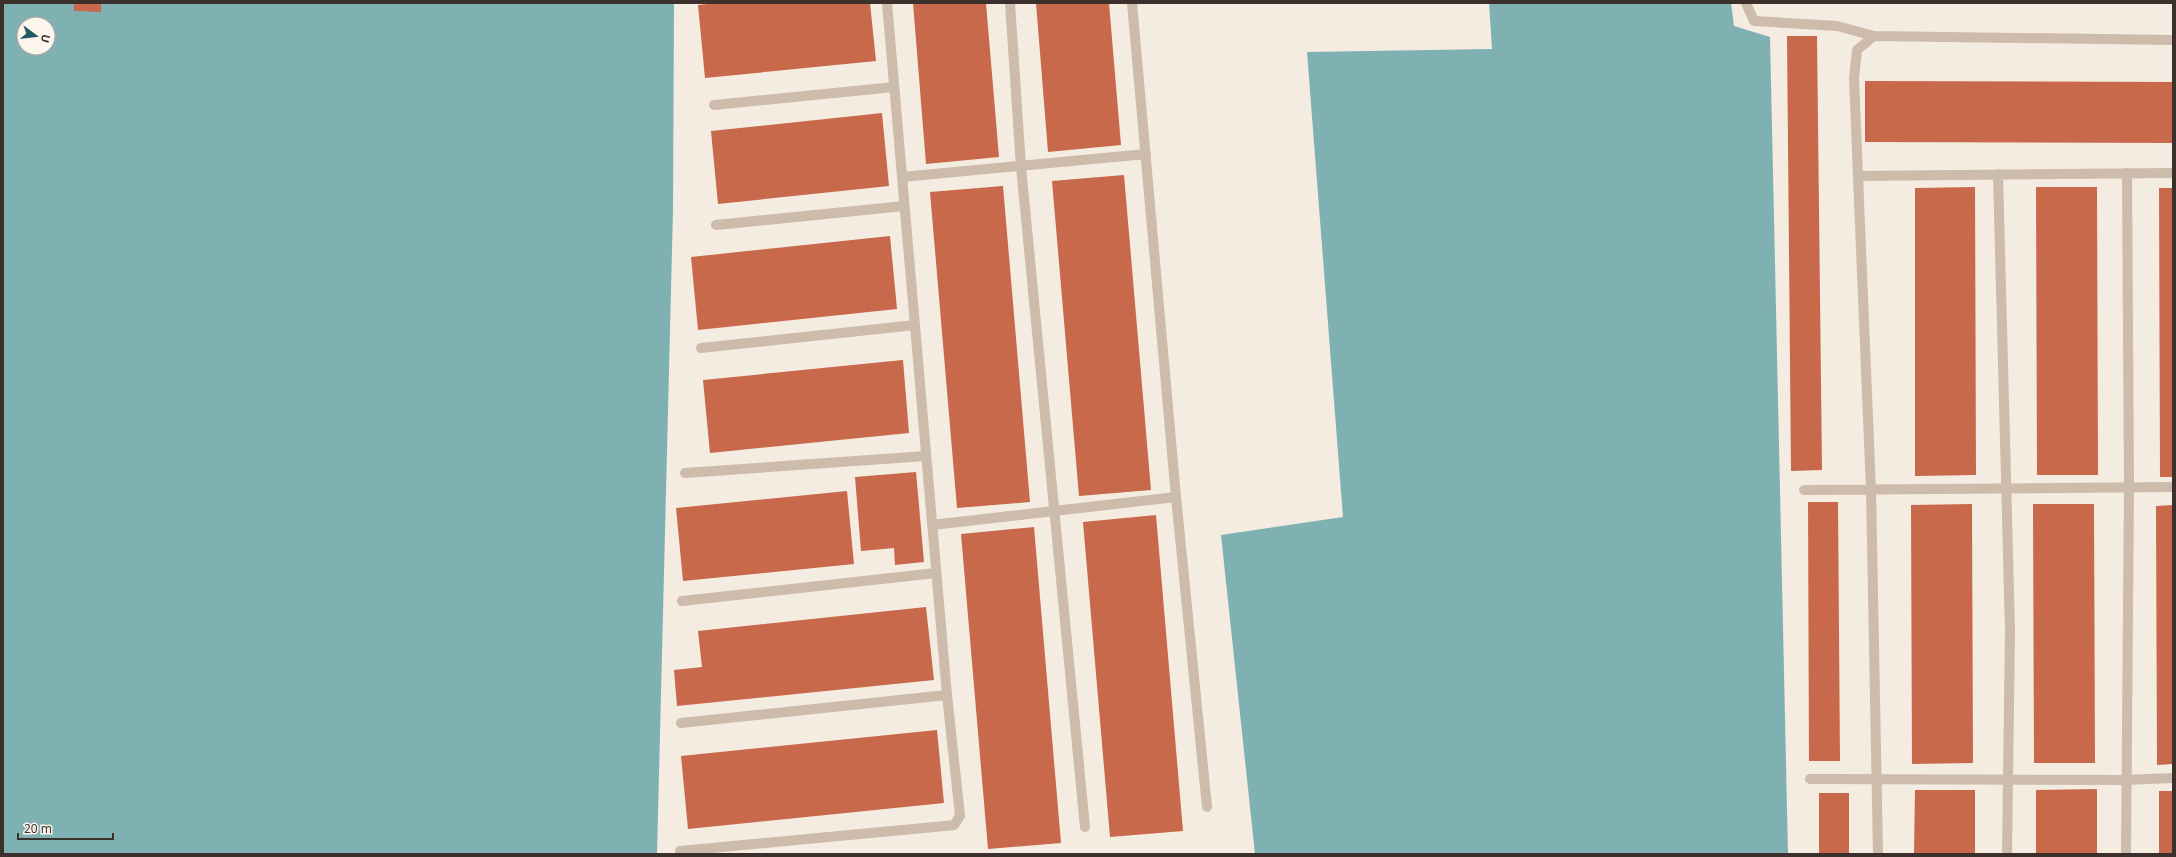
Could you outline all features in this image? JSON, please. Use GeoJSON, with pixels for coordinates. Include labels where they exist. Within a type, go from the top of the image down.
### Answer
{"type":"FeatureCollection","features":[{"type":"Feature","properties":{"kind":"street"},"geometry":{"type":"LineString","coordinates":[[680,851],[954,825],[960,816],[936,573],[887,3]]}},
{"type":"Feature","properties":{"kind":"street"},"geometry":{"type":"LineString","coordinates":[[1010,3],[1021,167],[1085,827]]}},
{"type":"Feature","properties":{"kind":"street"},"geometry":{"type":"LineString","coordinates":[[1132,3],[1176,497],[1207,807]]}},
{"type":"Feature","properties":{"kind":"street"},"geometry":{"type":"LineString","coordinates":[[1746,3],[1754,21],[1837,26],[1874,36],[1976,36],[2173,40]]}},
{"type":"Feature","properties":{"kind":"street"},"geometry":{"type":"LineString","coordinates":[[1874,36],[1857,50],[1854,78],[1871,490],[1878,854]]}},
{"type":"Feature","properties":{"kind":"street"},"geometry":{"type":"LineString","coordinates":[[714,105],[894,87]]}},
{"type":"Feature","properties":{"kind":"street"},"geometry":{"type":"LineString","coordinates":[[902,177],[1021,167],[1146,154]]}},
{"type":"Feature","properties":{"kind":"street"},"geometry":{"type":"LineString","coordinates":[[2126,854],[2129,488],[2127,173]]}},
{"type":"Feature","properties":{"kind":"street"},"geometry":{"type":"LineString","coordinates":[[1858,176],[2173,173]]}},
{"type":"Feature","properties":{"kind":"street"},"geometry":{"type":"LineString","coordinates":[[1998,174],[2010,630],[2007,854]]}},
{"type":"Feature","properties":{"kind":"street"},"geometry":{"type":"LineString","coordinates":[[716,225],[904,206]]}},
{"type":"Feature","properties":{"kind":"street"},"geometry":{"type":"LineString","coordinates":[[701,348],[915,325]]}},
{"type":"Feature","properties":{"kind":"street"},"geometry":{"type":"LineString","coordinates":[[685,473],[926,456]]}},
{"type":"Feature","properties":{"kind":"street"},"geometry":{"type":"LineString","coordinates":[[1804,490],[2173,487]]}},
{"type":"Feature","properties":{"kind":"street"},"geometry":{"type":"LineString","coordinates":[[932,524],[1176,497]]}},
{"type":"Feature","properties":{"kind":"street"},"geometry":{"type":"LineString","coordinates":[[682,601],[936,573]]}},
{"type":"Feature","properties":{"kind":"street"},"geometry":{"type":"LineString","coordinates":[[681,723],[947,695]]}},
{"type":"Feature","properties":{"kind":"street"},"geometry":{"type":"LineString","coordinates":[[1810,779],[2126,780],[2173,778]]}},
{"type":"Feature","properties":{"kind":"water"},"geometry":{"type":"Polygon","coordinates":[[[3,3],[674,3],[673,210],[657,854],[3,854],[3,3]]]}},
{"type":"Feature","properties":{"kind":"water"},"geometry":{"type":"Polygon","coordinates":[[[1489,3],[1731,3],[1734,26],[1770,37],[1788,854],[1255,854],[1221,535],[1343,517],[1307,52],[1492,49],[1489,3]]]}},
{"type":"Feature","properties":{"kind":"building"},"geometry":{"type":"Polygon","coordinates":[[[74,3],[101,3],[101,12],[74,11],[74,3]]]}},
{"type":"Feature","properties":{"kind":"building"},"geometry":{"type":"Polygon","coordinates":[[[717,3],[870,3],[876,61],[705,78],[698,5],[717,3]]]}},
{"type":"Feature","properties":{"kind":"building"},"geometry":{"type":"Polygon","coordinates":[[[913,3],[986,3],[999,157],[926,164],[913,3]]]}},
{"type":"Feature","properties":{"kind":"building"},"geometry":{"type":"Polygon","coordinates":[[[1036,3],[1109,3],[1121,145],[1048,152],[1036,3]]]}},
{"type":"Feature","properties":{"kind":"building"},"geometry":{"type":"Polygon","coordinates":[[[1787,36],[1817,36],[1822,470],[1791,471],[1787,36]]]}},
{"type":"Feature","properties":{"kind":"building"},"geometry":{"type":"Polygon","coordinates":[[[1865,81],[2173,82],[2173,143],[1865,142],[1865,81]]]}},
{"type":"Feature","properties":{"kind":"building"},"geometry":{"type":"Polygon","coordinates":[[[882,113],[889,186],[718,204],[711,131],[882,113]]]}},
{"type":"Feature","properties":{"kind":"building"},"geometry":{"type":"Polygon","coordinates":[[[1124,175],[1151,490],[1079,496],[1052,181],[1124,175]]]}},
{"type":"Feature","properties":{"kind":"building"},"geometry":{"type":"Polygon","coordinates":[[[1003,186],[1030,502],[957,508],[930,192],[1003,186]]]}},
{"type":"Feature","properties":{"kind":"building"},"geometry":{"type":"Polygon","coordinates":[[[1975,187],[1976,475],[1915,476],[1915,188],[1975,187]]]}},
{"type":"Feature","properties":{"kind":"building"},"geometry":{"type":"Polygon","coordinates":[[[2036,187],[2097,187],[2098,475],[2037,475],[2036,187]]]}},
{"type":"Feature","properties":{"kind":"building"},"geometry":{"type":"Polygon","coordinates":[[[2159,188],[2173,188],[2173,477],[2160,477],[2159,188]]]}},
{"type":"Feature","properties":{"kind":"building"},"geometry":{"type":"Polygon","coordinates":[[[890,236],[897,309],[698,330],[691,257],[890,236]]]}},
{"type":"Feature","properties":{"kind":"building"},"geometry":{"type":"Polygon","coordinates":[[[903,360],[909,433],[710,453],[703,380],[903,360]]]}},
{"type":"Feature","properties":{"kind":"building"},"geometry":{"type":"Polygon","coordinates":[[[916,472],[924,562],[895,565],[894,548],[861,551],[855,477],[916,472]]]}},
{"type":"Feature","properties":{"kind":"building"},"geometry":{"type":"Polygon","coordinates":[[[847,491],[854,564],[683,581],[676,508],[847,491]]]}},
{"type":"Feature","properties":{"kind":"building"},"geometry":{"type":"Polygon","coordinates":[[[1808,502],[1838,502],[1840,761],[1809,761],[1808,502]]]}},
{"type":"Feature","properties":{"kind":"building"},"geometry":{"type":"Polygon","coordinates":[[[1972,504],[1973,763],[1912,764],[1911,505],[1972,504]]]}},
{"type":"Feature","properties":{"kind":"building"},"geometry":{"type":"Polygon","coordinates":[[[2033,504],[2094,504],[2095,763],[2034,763],[2033,504]]]}},
{"type":"Feature","properties":{"kind":"building"},"geometry":{"type":"Polygon","coordinates":[[[2173,505],[2173,764],[2157,765],[2156,506],[2173,505]]]}},
{"type":"Feature","properties":{"kind":"building"},"geometry":{"type":"Polygon","coordinates":[[[1156,515],[1183,831],[1110,837],[1083,522],[1156,515]]]}},
{"type":"Feature","properties":{"kind":"building"},"geometry":{"type":"Polygon","coordinates":[[[1034,527],[1061,843],[988,849],[961,534],[1034,527]]]}},
{"type":"Feature","properties":{"kind":"building"},"geometry":{"type":"Polygon","coordinates":[[[926,607],[934,680],[677,706],[674,670],[702,667],[698,631],[926,607]]]}},
{"type":"Feature","properties":{"kind":"building"},"geometry":{"type":"Polygon","coordinates":[[[937,730],[944,803],[688,829],[681,756],[937,730]]]}},
{"type":"Feature","properties":{"kind":"building"},"geometry":{"type":"Polygon","coordinates":[[[2097,789],[2097,854],[2036,854],[2036,790],[2097,789]]]}},
{"type":"Feature","properties":{"kind":"building"},"geometry":{"type":"Polygon","coordinates":[[[1915,790],[1975,790],[1975,854],[1914,854],[1915,790]]]}},
{"type":"Feature","properties":{"kind":"building"},"geometry":{"type":"Polygon","coordinates":[[[2159,791],[2173,791],[2173,854],[2159,854],[2159,791]]]}},
{"type":"Feature","properties":{"kind":"building"},"geometry":{"type":"Polygon","coordinates":[[[1819,793],[1849,793],[1849,854],[1819,854],[1819,793]]]}}]}
